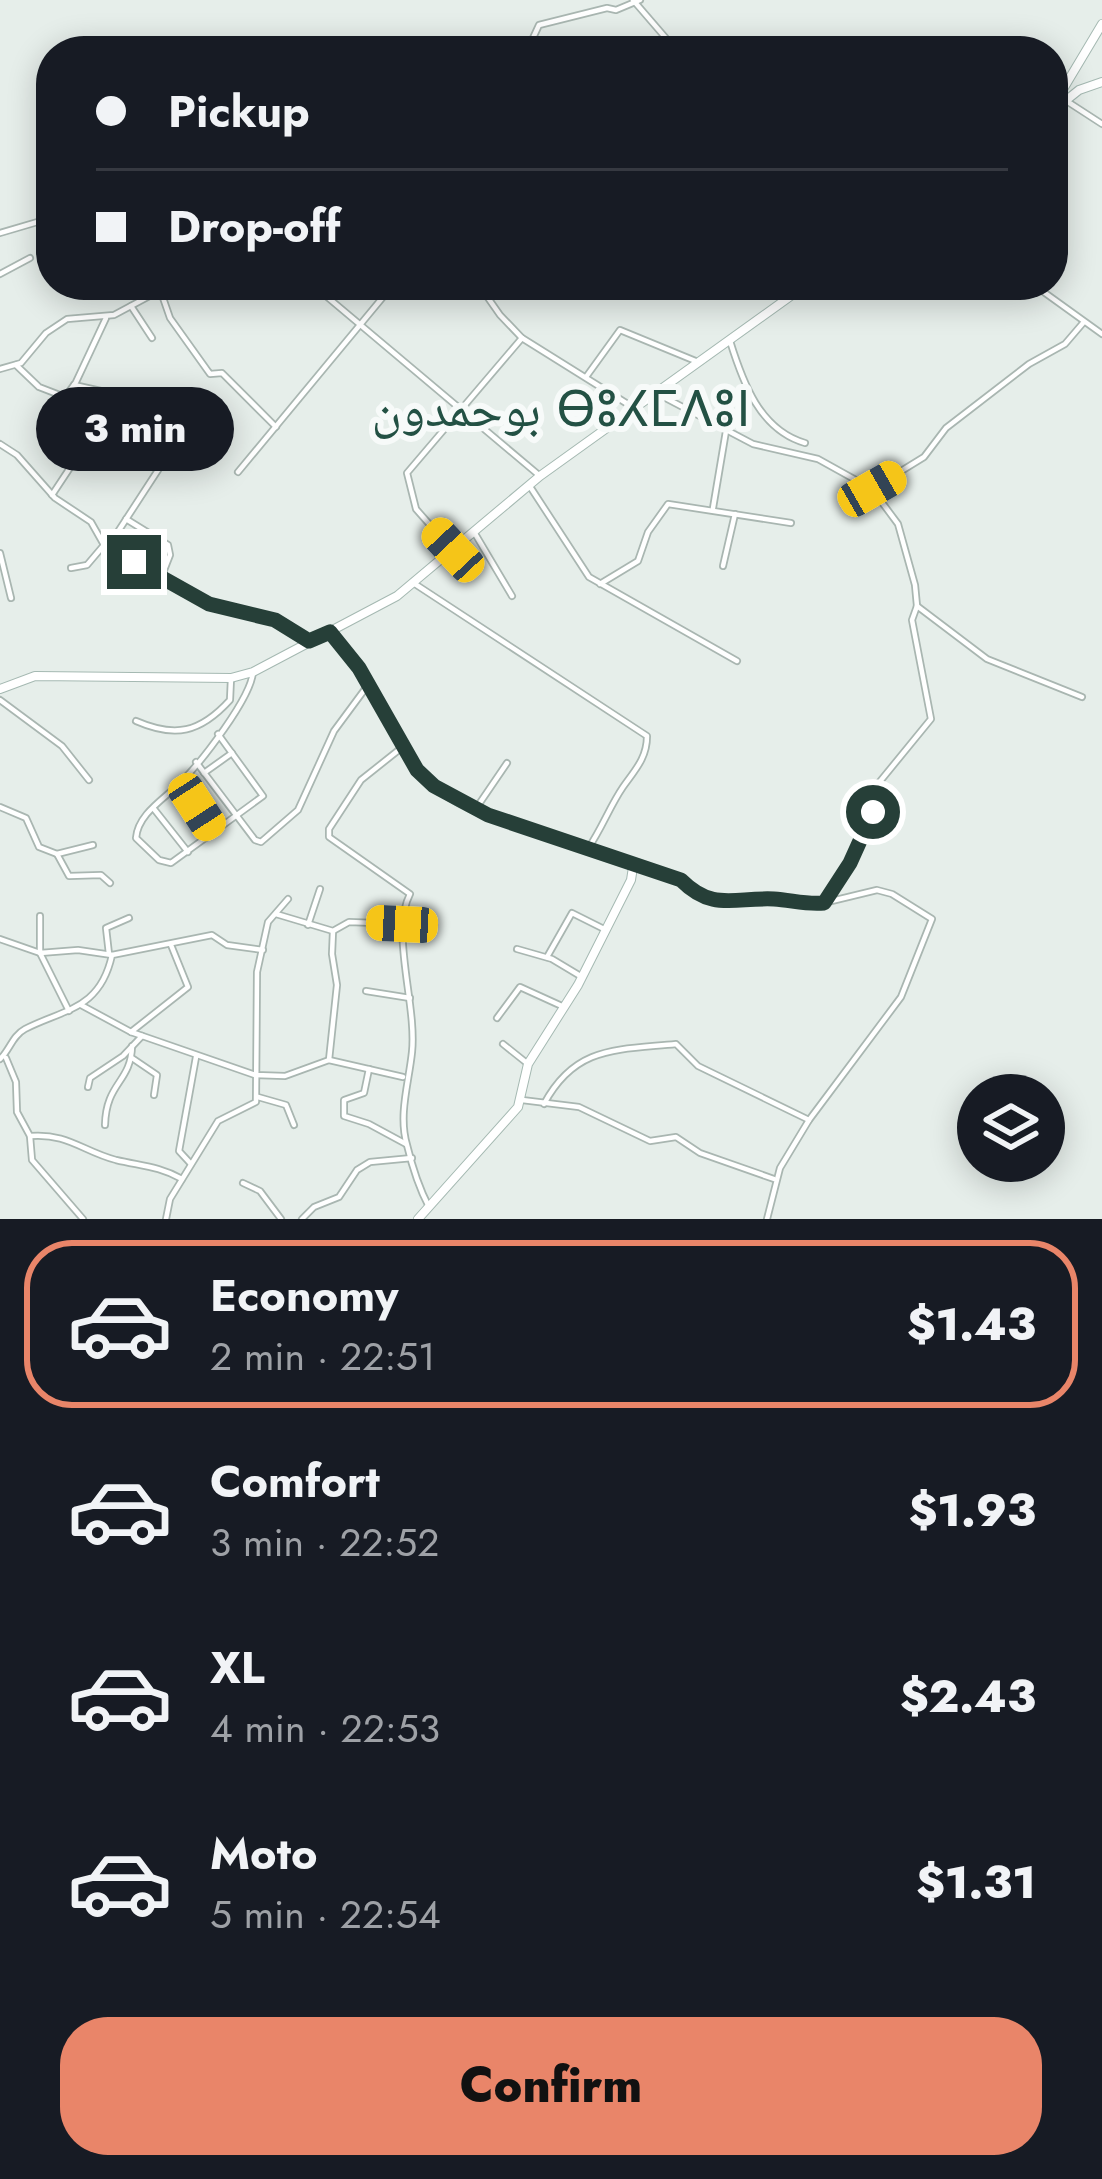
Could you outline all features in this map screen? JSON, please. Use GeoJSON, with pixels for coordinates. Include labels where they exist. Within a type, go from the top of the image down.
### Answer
{"type":"FeatureCollection","features":[{"type":"Feature","properties":{"kind":"main road"},"geometry":{"type":"LineString","coordinates":[[1068,82],[1102,24]]}},
{"type":"Feature","properties":{"kind":"main road"},"geometry":{"type":"LineString","coordinates":[[1068,98],[1102,82]]}},
{"type":"Feature","properties":{"kind":"main road"},"geometry":{"type":"LineString","coordinates":[[0,688],[35,676],[231,678],[253,672],[415,584],[540,476],[786,300]]}},
{"type":"Feature","properties":{"kind":"main road"},"geometry":{"type":"LineString","coordinates":[[330,632],[353,659],[422,776],[476,810],[589,847],[633,867],[582,977],[528,1064],[522,1100],[418,1219]]}},
{"type":"Feature","properties":{"kind":"street"},"geometry":{"type":"LineString","coordinates":[[534,36],[539,25],[636,1],[665,36]]}},
{"type":"Feature","properties":{"kind":"street"},"geometry":{"type":"LineString","coordinates":[[1068,102],[1102,124]]}},
{"type":"Feature","properties":{"kind":"street"},"geometry":{"type":"LineString","coordinates":[[0,233],[36,222]]}},
{"type":"Feature","properties":{"kind":"street"},"geometry":{"type":"LineString","coordinates":[[0,274],[30,258]]}},
{"type":"Feature","properties":{"kind":"street"},"geometry":{"type":"LineString","coordinates":[[0,370],[16,365],[62,322],[106,318],[142,300]]}},
{"type":"Feature","properties":{"kind":"street"},"geometry":{"type":"LineString","coordinates":[[164,300],[170,318],[210,374],[222,373],[276,427]]}},
{"type":"Feature","properties":{"kind":"street"},"geometry":{"type":"LineString","coordinates":[[331,300],[540,476]]}},
{"type":"Feature","properties":{"kind":"street"},"geometry":{"type":"LineString","coordinates":[[238,472],[380,300]]}},
{"type":"Feature","properties":{"kind":"street"},"geometry":{"type":"LineString","coordinates":[[491,300],[522,338],[634,408]]}},
{"type":"Feature","properties":{"kind":"street"},"geometry":{"type":"LineString","coordinates":[[1053,300],[1102,334]]}},
{"type":"Feature","properties":{"kind":"street"},"geometry":{"type":"LineString","coordinates":[[131,306],[152,338]]}},
{"type":"Feature","properties":{"kind":"street"},"geometry":{"type":"LineString","coordinates":[[16,365],[34,384],[58,397],[69,395],[106,318]]}},
{"type":"Feature","properties":{"kind":"street"},"geometry":{"type":"LineString","coordinates":[[872,489],[924,457],[946,428],[1029,364],[1065,344],[1083,323]]}},
{"type":"Feature","properties":{"kind":"street"},"geometry":{"type":"LineString","coordinates":[[585,378],[620,330],[698,362]]}},
{"type":"Feature","properties":{"kind":"street"},"geometry":{"type":"LineString","coordinates":[[453,550],[416,509],[407,481],[409,471],[522,338]]}},
{"type":"Feature","properties":{"kind":"street"},"geometry":{"type":"LineString","coordinates":[[730,341],[746,387],[769,420],[781,435],[805,443]]}},
{"type":"Feature","properties":{"kind":"street"},"geometry":{"type":"LineString","coordinates":[[74,385],[101,392],[134,427]]}},
{"type":"Feature","properties":{"kind":"street"},"geometry":{"type":"LineString","coordinates":[[656,392],[753,444],[835,465],[872,489],[898,524],[915,585],[917,606],[911,616],[931,719],[873,790],[873,812],[850,863],[824,903]]}},
{"type":"Feature","properties":{"kind":"street"},"geometry":{"type":"LineString","coordinates":[[713,508],[726,431]]}},
{"type":"Feature","properties":{"kind":"street"},"geometry":{"type":"LineString","coordinates":[[0,444],[14,452],[52,495],[89,520],[106,546],[209,604],[275,620],[309,641]]}},
{"type":"Feature","properties":{"kind":"street"},"geometry":{"type":"LineString","coordinates":[[71,568],[87,565],[106,546],[175,444]]}},
{"type":"Feature","properties":{"kind":"street"},"geometry":{"type":"LineString","coordinates":[[52,495],[86,445]]}},
{"type":"Feature","properties":{"kind":"street"},"geometry":{"type":"LineString","coordinates":[[529,485],[580,566],[601,584],[736,661]]}},
{"type":"Feature","properties":{"kind":"street"},"geometry":{"type":"LineString","coordinates":[[601,584],[638,561],[648,532],[666,504],[791,523]]}},
{"type":"Feature","properties":{"kind":"street"},"geometry":{"type":"LineString","coordinates":[[723,566],[735,514]]}},
{"type":"Feature","properties":{"kind":"street"},"geometry":{"type":"LineString","coordinates":[[126,519],[168,544],[170,555],[160,578]]}},
{"type":"Feature","properties":{"kind":"street"},"geometry":{"type":"LineString","coordinates":[[474,532],[512,596]]}},
{"type":"Feature","properties":{"kind":"street"},"geometry":{"type":"LineString","coordinates":[[0,553],[11,598]]}},
{"type":"Feature","properties":{"kind":"street"},"geometry":{"type":"LineString","coordinates":[[415,584],[646,736],[638,770],[619,793],[589,847]]}},
{"type":"Feature","properties":{"kind":"street"},"geometry":{"type":"LineString","coordinates":[[917,606],[987,659],[1082,697]]}},
{"type":"Feature","properties":{"kind":"street"},"geometry":{"type":"LineString","coordinates":[[218,734],[263,795],[188,852],[171,863],[163,862],[136,838],[136,830],[182,782],[196,762],[242,703],[253,672]]}},
{"type":"Feature","properties":{"kind":"street"},"geometry":{"type":"LineString","coordinates":[[136,721],[173,733],[210,719],[230,700],[231,678]]}},
{"type":"Feature","properties":{"kind":"street"},"geometry":{"type":"LineString","coordinates":[[196,762],[260,842],[298,810],[334,731],[368,685]]}},
{"type":"Feature","properties":{"kind":"street"},"geometry":{"type":"LineString","coordinates":[[0,700],[62,746],[89,780]]}},
{"type":"Feature","properties":{"kind":"street"},"geometry":{"type":"LineString","coordinates":[[405,745],[361,780],[329,829],[329,837],[408,890],[402,924],[412,1053],[405,1078],[406,1144],[429,1207]]}},
{"type":"Feature","properties":{"kind":"street"},"geometry":{"type":"LineString","coordinates":[[204,772],[232,752]]}},
{"type":"Feature","properties":{"kind":"street"},"geometry":{"type":"LineString","coordinates":[[476,810],[506,763]]}},
{"type":"Feature","properties":{"kind":"street"},"geometry":{"type":"LineString","coordinates":[[182,782],[214,832]]}},
{"type":"Feature","properties":{"kind":"street"},"geometry":{"type":"LineString","coordinates":[[0,808],[26,818],[39,847],[57,854],[93,845]]}},
{"type":"Feature","properties":{"kind":"street"},"geometry":{"type":"LineString","coordinates":[[153,808],[188,852]]}},
{"type":"Feature","properties":{"kind":"street"},"geometry":{"type":"LineString","coordinates":[[57,854],[69,876],[101,875],[110,884]]}},
{"type":"Feature","properties":{"kind":"street"},"geometry":{"type":"LineString","coordinates":[[633,867],[681,880],[693,892],[716,901],[824,903],[885,891],[932,919],[901,997],[809,1120],[776,1180],[767,1219]]}},
{"type":"Feature","properties":{"kind":"street"},"geometry":{"type":"LineString","coordinates":[[308,925],[320,889]]}},
{"type":"Feature","properties":{"kind":"street"},"geometry":{"type":"LineString","coordinates":[[166,1219],[170,1199],[218,1121],[252,1106],[257,1097],[255,984],[268,922],[288,899]]}},
{"type":"Feature","properties":{"kind":"street"},"geometry":{"type":"LineString","coordinates":[[547,957],[572,913],[606,930]]}},
{"type":"Feature","properties":{"kind":"street"},"geometry":{"type":"LineString","coordinates":[[276,914],[333,932],[349,922],[402,924]]}},
{"type":"Feature","properties":{"kind":"street"},"geometry":{"type":"LineString","coordinates":[[40,916],[40,952],[70,1013]]}},
{"type":"Feature","properties":{"kind":"street"},"geometry":{"type":"LineString","coordinates":[[83,1219],[32,1160],[30,1136],[17,1112],[16,1082],[3,1058],[22,1031],[81,1005],[108,971],[106,928],[129,918]]}},
{"type":"Feature","properties":{"kind":"street"},"geometry":{"type":"LineString","coordinates":[[329,1060],[337,985],[333,932]]}},
{"type":"Feature","properties":{"kind":"street"},"geometry":{"type":"LineString","coordinates":[[0,939],[40,952],[78,950],[110,955],[212,935],[227,944],[262,950]]}},
{"type":"Feature","properties":{"kind":"street"},"geometry":{"type":"LineString","coordinates":[[131,1032],[187,989],[171,945]]}},
{"type":"Feature","properties":{"kind":"street"},"geometry":{"type":"LineString","coordinates":[[517,950],[547,957],[582,977]]}},
{"type":"Feature","properties":{"kind":"street"},"geometry":{"type":"LineString","coordinates":[[497,1018],[520,987],[564,1007]]}},
{"type":"Feature","properties":{"kind":"street"},"geometry":{"type":"LineString","coordinates":[[366,992],[410,998]]}},
{"type":"Feature","properties":{"kind":"street"},"geometry":{"type":"LineString","coordinates":[[81,1005],[131,1032],[255,1075],[286,1076],[329,1060],[405,1078]]}},
{"type":"Feature","properties":{"kind":"street"},"geometry":{"type":"LineString","coordinates":[[88,1087],[90,1078],[142,1036]]}},
{"type":"Feature","properties":{"kind":"street"},"geometry":{"type":"LineString","coordinates":[[503,1044],[528,1064]]}},
{"type":"Feature","properties":{"kind":"street"},"geometry":{"type":"LineString","coordinates":[[544,1104],[556,1082],[579,1060],[676,1044],[698,1066],[809,1120]]}},
{"type":"Feature","properties":{"kind":"street"},"geometry":{"type":"LineString","coordinates":[[105,1125],[107,1096],[124,1076],[132,1046]]}},
{"type":"Feature","properties":{"kind":"street"},"geometry":{"type":"LineString","coordinates":[[191,1164],[179,1150],[196,1057]]}},
{"type":"Feature","properties":{"kind":"street"},"geometry":{"type":"LineString","coordinates":[[132,1058],[157,1075],[154,1095]]}},
{"type":"Feature","properties":{"kind":"street"},"geometry":{"type":"LineString","coordinates":[[369,1068],[364,1093],[344,1100],[344,1116],[406,1144]]}},
{"type":"Feature","properties":{"kind":"street"},"geometry":{"type":"LineString","coordinates":[[257,1097],[286,1105],[294,1125]]}},
{"type":"Feature","properties":{"kind":"street"},"geometry":{"type":"LineString","coordinates":[[522,1100],[579,1108],[650,1141],[676,1137],[700,1154],[776,1180]]}},
{"type":"Feature","properties":{"kind":"street"},"geometry":{"type":"LineString","coordinates":[[30,1136],[64,1137],[111,1158],[160,1166],[182,1179]]}},
{"type":"Feature","properties":{"kind":"street"},"geometry":{"type":"LineString","coordinates":[[302,1219],[314,1207],[338,1197],[357,1170],[370,1162],[412,1158]]}},
{"type":"Feature","properties":{"kind":"street"},"geometry":{"type":"LineString","coordinates":[[243,1183],[260,1191],[281,1219]]}},
{"type":"Feature","properties":{"kind":"district","name":"بوحمدون ⴱⵓⵃⵎⴷⵓⵏ"},"geometry":{"type":"Point","coordinates":[561,408]}},
{"type":"Feature","properties":{"kind":"route"},"geometry":{"type":"LineString","coordinates":[[134,562],[209,604],[275,620],[309,641],[330,632],[394,723],[417,770],[456,799],[488,815],[681,880],[693,892],[716,901],[824,903],[850,863],[873,812]]}}]}
